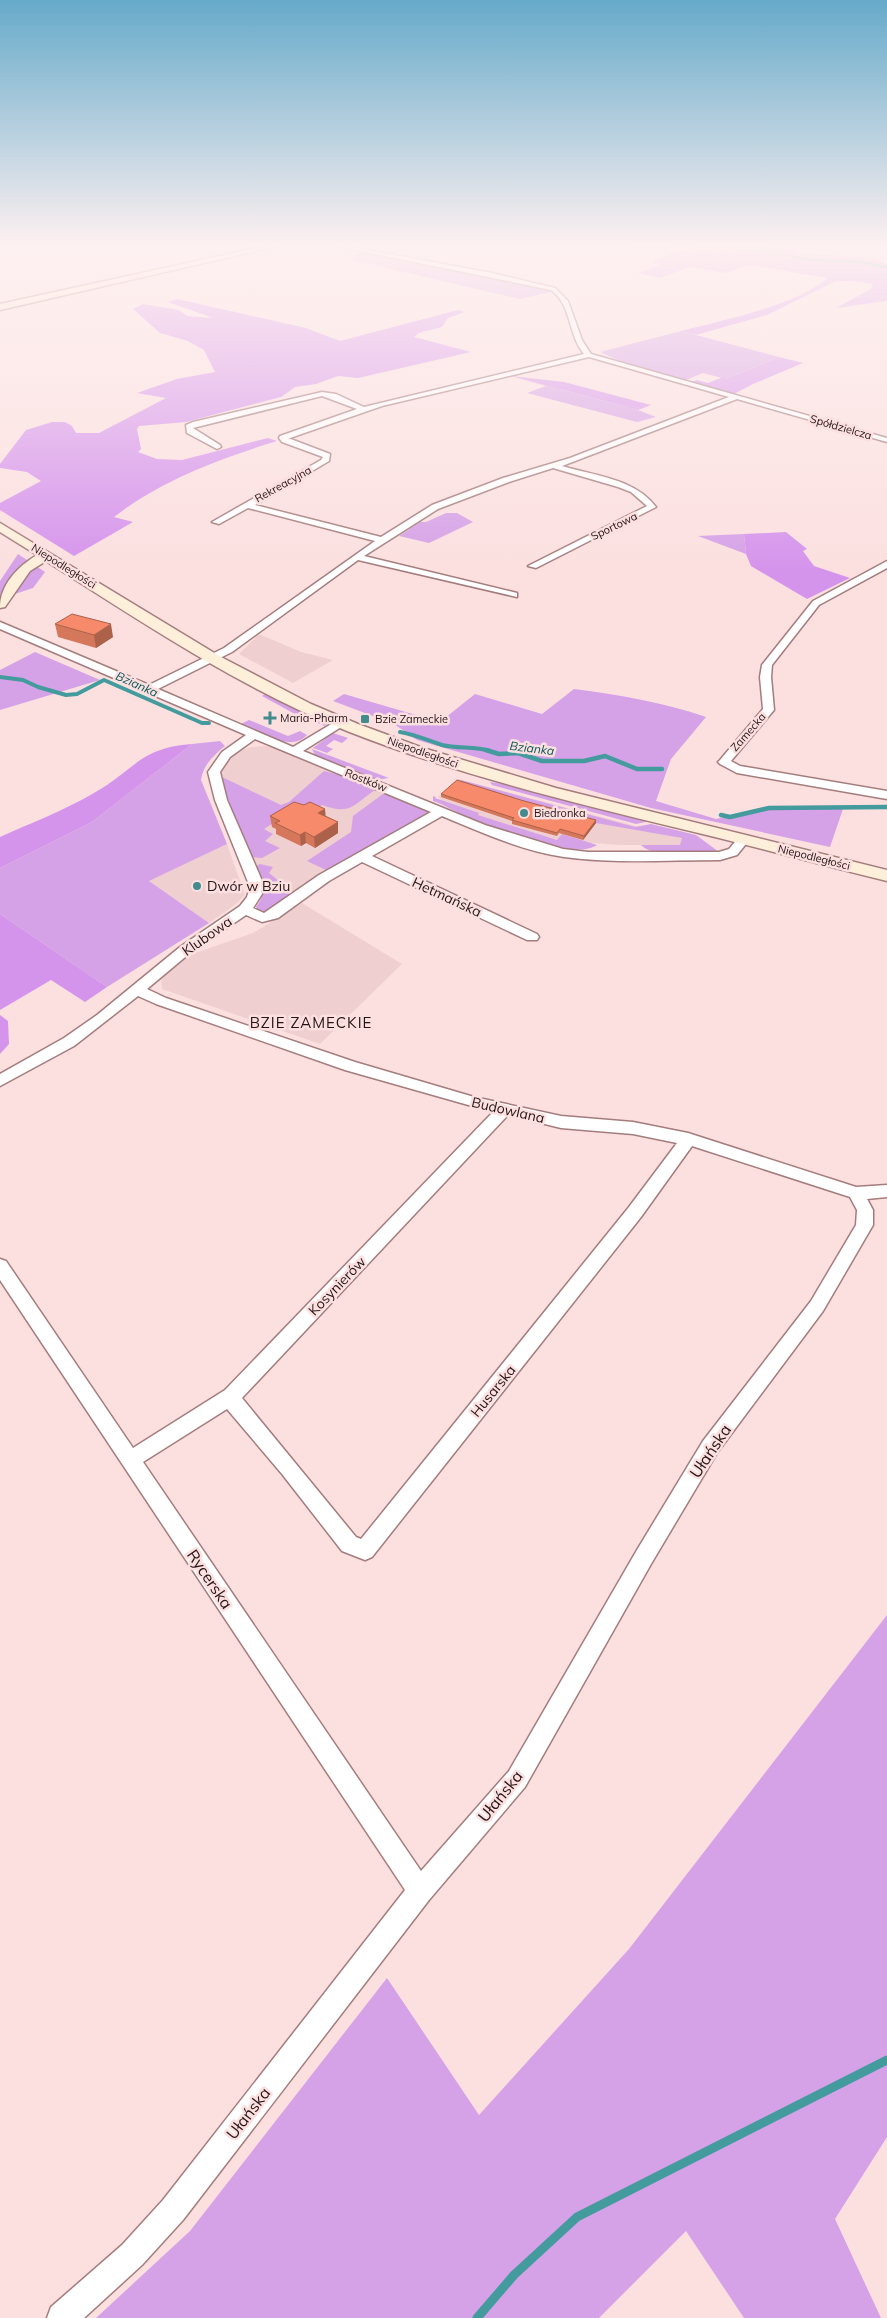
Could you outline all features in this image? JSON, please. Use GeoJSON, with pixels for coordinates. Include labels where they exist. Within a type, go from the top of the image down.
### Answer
{"type":"FeatureCollection","features":[{"type":"Feature","properties":{"kind":"street","name":"Spółdzielcza"},"geometry":{"type":"LineString","coordinates":[[589,355],[887,440]]}},
{"type":"Feature","properties":{"kind":"street","name":"Rekreacyjna"},"geometry":{"type":"LineString","coordinates":[[216,522],[326,461],[327,456],[283,438],[363,409],[589,355]]}},
{"type":"Feature","properties":{"kind":"street"},"geometry":{"type":"LineString","coordinates":[[314,386],[363,409]]}},
{"type":"Feature","properties":{"kind":"street"},"geometry":{"type":"LineString","coordinates":[[217,448],[190,431],[189,427],[193,424],[311,395],[333,396]]}},
{"type":"Feature","properties":{"kind":"street"},"geometry":{"type":"LineString","coordinates":[[148,690],[214,659],[356,557],[435,507],[456,498],[554,466],[736,397]]}},
{"type":"Feature","properties":{"kind":"street","name":"Sportowa"},"geometry":{"type":"LineString","coordinates":[[533,566],[652,507],[642,495],[630,488],[554,466]]}},
{"type":"Feature","properties":{"kind":"street","name":"Rekreacyjna"},"geometry":{"type":"LineString","coordinates":[[251,502],[251,506],[255,508],[382,540]]}},
{"type":"Feature","properties":{"kind":"street","name":"Niepodległości"},"geometry":{"type":"LineString","coordinates":[[0,527],[214,659],[269,689],[342,722],[416,750],[560,795],[744,839],[887,876]]}},
{"type":"Feature","properties":{"kind":"street"},"geometry":{"type":"LineString","coordinates":[[0,604],[24,568],[46,555]]}},
{"type":"Feature","properties":{"kind":"street"},"geometry":{"type":"LineString","coordinates":[[356,557],[514,595]]}},
{"type":"Feature","properties":{"kind":"street","name":"Zamecka"},"geometry":{"type":"LineString","coordinates":[[887,564],[825,597],[808,611],[767,665],[764,674],[769,704],[768,710],[724,762],[737,769],[887,795]]}},
{"type":"Feature","properties":{"kind":"street","name":"Rostków"},"geometry":{"type":"LineString","coordinates":[[0,625],[148,690],[481,828],[534,846],[588,856],[720,856],[733,852],[744,839]]}},
{"type":"Feature","properties":{"kind":"street"},"geometry":{"type":"LineString","coordinates":[[294,750],[342,722]]}},
{"type":"Feature","properties":{"kind":"street","name":"Klubowa"},"geometry":{"type":"LineString","coordinates":[[0,1081],[69,1042],[138,990],[185,950],[246,909],[253,900],[257,892],[256,883],[220,800],[214,772],[222,757],[229,750],[255,734]]}},
{"type":"Feature","properties":{"kind":"street"},"geometry":{"type":"LineString","coordinates":[[246,909],[256,916],[268,917],[319,882],[442,811]]}},
{"type":"Feature","properties":{"kind":"street","name":"Hetmańska"},"geometry":{"type":"LineString","coordinates":[[363,857],[532,937]]}},
{"type":"Feature","properties":{"kind":"street","name":"Budowlana"},"geometry":{"type":"LineString","coordinates":[[138,990],[161,1001],[350,1066],[505,1109],[561,1122],[633,1128],[688,1140],[856,1193],[887,1191]]}},
{"type":"Feature","properties":{"kind":"street","name":"Kosynierów"},"geometry":{"type":"LineString","coordinates":[[130,1460],[232,1396],[505,1109]]}},
{"type":"Feature","properties":{"kind":"street","name":"Husarska"},"geometry":{"type":"LineString","coordinates":[[232,1396],[233,1403],[289,1468],[349,1544],[365,1550],[635,1212],[688,1140]]}},
{"type":"Feature","properties":{"kind":"street","name":"Ułańska"},"geometry":{"type":"LineString","coordinates":[[62,2318],[132,2255],[173,2210],[420,1891],[516,1779],[710,1447],[818,1306],[864,1226],[865,1210],[856,1193]]}},
{"type":"Feature","properties":{"kind":"street","name":"Rycerska"},"geometry":{"type":"LineString","coordinates":[[0,1266],[420,1891]]}},
{"type":"Feature","properties":{"kind":"shaded area"},"geometry":{"type":"Polygon","coordinates":[[[206,354],[462,354],[358,378],[338,376],[316,384],[295,387],[281,397],[186,422],[139,426],[137,429],[141,449],[138,452],[157,459],[182,460],[268,438],[277,441],[234,455],[171,481],[114,517],[133,522],[74,556],[0,510],[0,503],[41,481],[27,472],[0,468],[0,464],[26,430],[52,422],[65,422],[72,426],[76,433],[99,433],[166,398],[137,393],[177,379],[215,372],[206,354]]]}},
{"type":"Feature","properties":{"kind":"shaded area"},"geometry":{"type":"Polygon","coordinates":[[[605,354],[768,354],[779,357],[726,379],[703,373],[686,380],[620,361],[605,354]]]}},
{"type":"Feature","properties":{"kind":"shaded area"},"geometry":{"type":"Polygon","coordinates":[[[779,357],[803,363],[734,394],[691,382],[697,380],[708,383],[723,377],[726,379],[779,357]]]}},
{"type":"Feature","properties":{"kind":"shaded area"},"geometry":{"type":"Polygon","coordinates":[[[511,376],[638,410],[656,417],[637,422],[527,393],[546,386],[511,376]]]}},
{"type":"Feature","properties":{"kind":"shaded area"},"geometry":{"type":"Polygon","coordinates":[[[511,376],[564,382],[651,405],[638,410],[511,376]]]}},
{"type":"Feature","properties":{"kind":"shaded area"},"geometry":{"type":"Polygon","coordinates":[[[446,513],[457,513],[473,522],[429,543],[399,536],[420,522],[426,522],[446,513]]]}},
{"type":"Feature","properties":{"kind":"shaded area"},"geometry":{"type":"Polygon","coordinates":[[[786,532],[807,549],[803,551],[814,566],[850,578],[807,599],[751,566],[746,554],[744,534],[786,532]]]}},
{"type":"Feature","properties":{"kind":"shaded area"},"geometry":{"type":"Polygon","coordinates":[[[744,534],[746,554],[698,536],[744,534]]]}},
{"type":"Feature","properties":{"kind":"shaded area"},"geometry":{"type":"Polygon","coordinates":[[[18,554],[45,572],[33,588],[0,599],[0,581],[18,554]]]}},
{"type":"Feature","properties":{"kind":"shaded area"},"geometry":{"type":"Polygon","coordinates":[[[259,634],[301,652],[333,660],[293,683],[239,654],[259,634]]]}},
{"type":"Feature","properties":{"kind":"shaded area"},"geometry":{"type":"Polygon","coordinates":[[[35,652],[100,680],[0,710],[0,670],[35,652]]]}},
{"type":"Feature","properties":{"kind":"shaded area"},"geometry":{"type":"Polygon","coordinates":[[[574,689],[674,707],[706,717],[671,759],[656,801],[716,819],[767,808],[844,806],[830,847],[651,808],[417,740],[394,724],[333,701],[344,694],[440,722],[475,694],[542,714],[574,689]]]}},
{"type":"Feature","properties":{"kind":"shaded area"},"geometry":{"type":"Polygon","coordinates":[[[265,694],[327,723],[325,726],[295,714],[262,696],[265,694]]]}},
{"type":"Feature","properties":{"kind":"shaded area"},"geometry":{"type":"Polygon","coordinates":[[[249,720],[288,736],[300,731],[307,735],[300,740],[284,742],[265,736],[241,724],[249,720]]]}},
{"type":"Feature","properties":{"kind":"shaded area"},"geometry":{"type":"Polygon","coordinates":[[[333,733],[348,738],[342,743],[334,740],[326,746],[333,749],[327,753],[313,748],[333,733]]]}},
{"type":"Feature","properties":{"kind":"shaded area"},"geometry":{"type":"Polygon","coordinates":[[[220,741],[225,746],[207,765],[201,780],[227,844],[149,881],[209,923],[107,987],[0,914],[0,868],[92,822],[192,744],[220,741]]]}},
{"type":"Feature","properties":{"kind":"shaded area"},"geometry":{"type":"Polygon","coordinates":[[[192,744],[92,822],[0,868],[0,837],[83,799],[149,755],[174,746],[192,744]]]}},
{"type":"Feature","properties":{"kind":"shaded area"},"geometry":{"type":"Polygon","coordinates":[[[265,746],[283,750],[428,811],[296,895],[256,907],[265,891],[264,882],[233,815],[220,773],[222,767],[234,753],[251,747],[265,746]]]}},
{"type":"Feature","properties":{"kind":"shaded area"},"geometry":{"type":"Polygon","coordinates":[[[312,749],[389,778],[376,780],[315,755],[312,749]]]}},
{"type":"Feature","properties":{"kind":"shaded area"},"geometry":{"type":"Polygon","coordinates":[[[324,771],[351,778],[375,788],[375,790],[356,804],[345,809],[322,805],[312,812],[297,808],[264,829],[273,834],[265,841],[280,848],[262,858],[252,857],[219,778],[222,777],[281,805],[289,802],[324,771]]]}},
{"type":"Feature","properties":{"kind":"shaded area"},"geometry":{"type":"Polygon","coordinates":[[[458,779],[682,838],[681,845],[619,845],[557,840],[511,827],[445,803],[438,797],[458,779]]]}},
{"type":"Feature","properties":{"kind":"shaded area"},"geometry":{"type":"Polygon","coordinates":[[[461,780],[635,827],[651,824],[696,835],[719,852],[666,854],[656,852],[641,845],[680,845],[682,838],[596,823],[457,783],[461,780]]]}},
{"type":"Feature","properties":{"kind":"shaded area"},"geometry":{"type":"Polygon","coordinates":[[[490,782],[516,786],[650,821],[636,824],[492,785],[490,782]]]}},
{"type":"Feature","properties":{"kind":"shaded area"},"geometry":{"type":"Polygon","coordinates":[[[383,794],[428,811],[429,815],[330,872],[307,861],[351,832],[353,816],[383,794]]]}},
{"type":"Feature","properties":{"kind":"shaded area"},"geometry":{"type":"Polygon","coordinates":[[[433,796],[479,813],[478,815],[557,840],[562,834],[597,845],[585,849],[569,849],[531,841],[465,816],[433,801],[433,796]]]}},
{"type":"Feature","properties":{"kind":"shaded area"},"geometry":{"type":"Polygon","coordinates":[[[227,844],[245,895],[236,904],[209,923],[149,881],[227,844]]]}},
{"type":"Feature","properties":{"kind":"shaded area"},"geometry":{"type":"Polygon","coordinates":[[[260,864],[273,867],[269,873],[296,895],[262,915],[256,907],[262,897],[264,887],[256,866],[260,864]]]}},
{"type":"Feature","properties":{"kind":"shaded area"},"geometry":{"type":"Polygon","coordinates":[[[302,903],[402,964],[320,1044],[162,989],[161,978],[192,954],[253,933],[302,903]]]}},
{"type":"Feature","properties":{"kind":"shaded area"},"geometry":{"type":"Polygon","coordinates":[[[0,914],[107,987],[85,1002],[51,980],[0,1010],[0,914]]]}},
{"type":"Feature","properties":{"kind":"shaded area"},"geometry":{"type":"Polygon","coordinates":[[[0,1015],[8,1021],[9,1044],[0,1054],[0,1015]]]}},
{"type":"Feature","properties":{"kind":"shaded area"},"geometry":{"type":"Polygon","coordinates":[[[887,1615],[887,2137],[835,2219],[881,2318],[744,2318],[686,2231],[599,2318],[96,2318],[190,2231],[387,1978],[479,2115],[629,1949],[887,1615]]]}},
{"type":"Feature","properties":{"kind":"building"},"geometry":{"type":"Polygon","coordinates":[[[72,614],[111,624],[94,635],[55,624],[72,614]]]}},
{"type":"Feature","properties":{"kind":"building","name":"Biedronka"},"geometry":{"type":"Polygon","coordinates":[[[457,780],[524,801],[596,820],[584,836],[560,829],[557,833],[512,820],[514,818],[441,794],[457,780]]]}},
{"type":"Feature","properties":{"kind":"building"},"geometry":{"type":"Polygon","coordinates":[[[294,802],[304,805],[310,802],[325,809],[318,813],[338,822],[314,837],[305,832],[300,835],[275,823],[280,821],[270,816],[294,802]]]}},
{"type":"Feature","properties":{"kind":"waterway","name":"Bzianka"},"geometry":{"type":"LineString","coordinates":[[0,677],[23,680],[38,687],[66,695],[77,694],[104,680],[202,723],[209,723]]}},
{"type":"Feature","properties":{"kind":"waterway","name":"Bzianka"},"geometry":{"type":"LineString","coordinates":[[400,732],[442,745],[488,751]]}},
{"type":"Feature","properties":{"kind":"waterway","name":"Bzianka"},"geometry":{"type":"LineString","coordinates":[[488,751],[499,754],[518,753],[542,761],[584,761],[605,756],[637,769],[662,769]]}},
{"type":"Feature","properties":{"kind":"waterway","name":"Bzianka"},"geometry":{"type":"LineString","coordinates":[[721,815],[730,817],[769,808],[887,807]]}},
{"type":"Feature","properties":{"kind":"waterway"},"geometry":{"type":"LineString","coordinates":[[477,2318],[514,2275],[577,2217],[887,2060]]}},
{"type":"Feature","properties":{"kind":"place","name":"Maria-Pharm"},"geometry":{"type":"Point","coordinates":[270,718]}},
{"type":"Feature","properties":{"kind":"place","name":"Bzie Zameckie"},"geometry":{"type":"Point","coordinates":[365,719]}},
{"type":"Feature","properties":{"kind":"place","name":"Biedronka"},"geometry":{"type":"Point","coordinates":[524,813]}},
{"type":"Feature","properties":{"kind":"place","name":"Dwór w Bziu"},"geometry":{"type":"Point","coordinates":[197,886]}},
{"type":"Feature","properties":{"kind":"district","name":"BZIE ZAMECKIE"},"geometry":{"type":"Point","coordinates":[311,1022]}}]}
